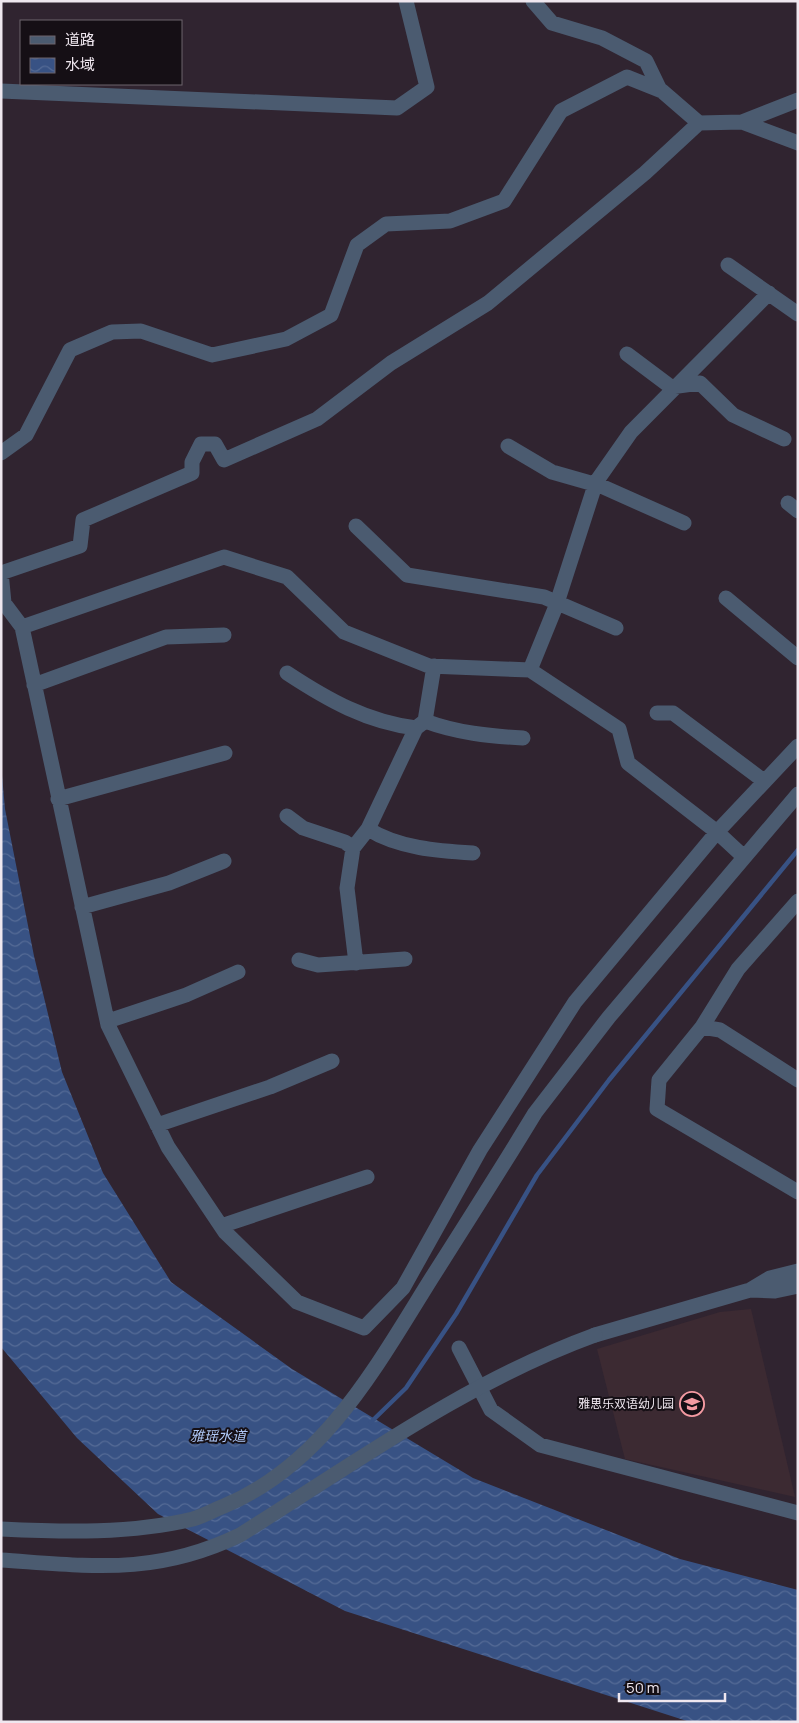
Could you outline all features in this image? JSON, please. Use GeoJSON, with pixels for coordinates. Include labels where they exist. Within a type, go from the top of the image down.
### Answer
{"type":"FeatureCollection","features":[{"type":"Feature","properties":{"kind":"street"},"geometry":{"type":"LineString","coordinates":[[1,91],[397,108],[427,87],[406,1]]}},
{"type":"Feature","properties":{"kind":"street"},"geometry":{"type":"LineString","coordinates":[[533,1],[552,23],[602,38],[646,61],[660,90]]}},
{"type":"Feature","properties":{"kind":"street"},"geometry":{"type":"LineString","coordinates":[[1,453],[26,434],[70,350],[112,332],[141,331],[212,355],[286,339],[331,315],[357,245],[386,224],[450,221],[504,201],[562,112],[627,76],[660,90],[699,123]]}},
{"type":"Feature","properties":{"kind":"street"},"geometry":{"type":"LineString","coordinates":[[798,100],[742,122],[699,123],[645,173],[488,303],[391,363],[317,419],[224,460],[215,444],[201,444],[192,462],[192,473],[83,520],[80,546],[1,572],[4,603],[22,627],[58,799],[108,1021],[157,1125],[168,1147],[221,1226],[297,1302],[364,1328],[403,1288],[480,1150],[575,1002],[717,832],[798,746]]}},
{"type":"Feature","properties":{"kind":"street"},"geometry":{"type":"LineString","coordinates":[[742,122],[798,143]]}},
{"type":"Feature","properties":{"kind":"street"},"geometry":{"type":"LineString","coordinates":[[728,265],[798,314]]}},
{"type":"Feature","properties":{"kind":"street"},"geometry":{"type":"LineString","coordinates":[[530,670],[556,606],[596,482],[631,432],[769,293]]}},
{"type":"Feature","properties":{"kind":"street"},"geometry":{"type":"LineString","coordinates":[[627,354],[671,387],[700,384],[733,415],[784,440]]}},
{"type":"Feature","properties":{"kind":"street"},"geometry":{"type":"LineString","coordinates":[[508,446],[552,472],[601,486],[684,523]]}},
{"type":"Feature","properties":{"kind":"street"},"geometry":{"type":"LineString","coordinates":[[356,526],[407,575],[544,597],[616,628]]}},
{"type":"Feature","properties":{"kind":"street"},"geometry":{"type":"LineString","coordinates":[[22,627],[224,557],[287,577],[344,632],[434,666],[530,670],[619,729],[628,763],[717,832],[744,857]]}},
{"type":"Feature","properties":{"kind":"street"},"geometry":{"type":"LineString","coordinates":[[726,598],[798,658]]}},
{"type":"Feature","properties":{"kind":"street"},"geometry":{"type":"LineString","coordinates":[[34,685],[166,637],[224,635]]}},
{"type":"Feature","properties":{"kind":"street"},"geometry":{"type":"LineString","coordinates":[[356,963],[347,888],[353,848],[368,829],[421,724],[434,666]]}},
{"type":"Feature","properties":{"kind":"street"},"geometry":{"type":"LineString","coordinates":[[287,673],[322,696],[388,724],[421,724],[486,736],[523,738]]}},
{"type":"Feature","properties":{"kind":"street"},"geometry":{"type":"LineString","coordinates":[[657,713],[674,713],[764,782]]}},
{"type":"Feature","properties":{"kind":"street"},"geometry":{"type":"LineString","coordinates":[[58,799],[225,753]]}},
{"type":"Feature","properties":{"kind":"street"},"geometry":{"type":"LineString","coordinates":[[1,1529],[76,1531],[145,1526],[194,1518],[238,1500],[282,1472],[319,1441],[366,1383],[536,1113],[609,1017],[798,794]]}},
{"type":"Feature","properties":{"kind":"street"},"geometry":{"type":"LineString","coordinates":[[287,816],[303,828],[346,842],[353,848]]}},
{"type":"Feature","properties":{"kind":"street"},"geometry":{"type":"LineString","coordinates":[[368,829],[382,838],[437,851],[473,853]]}},
{"type":"Feature","properties":{"kind":"street"},"geometry":{"type":"LineString","coordinates":[[82,907],[169,883],[224,861]]}},
{"type":"Feature","properties":{"kind":"street"},"geometry":{"type":"LineString","coordinates":[[798,901],[738,969],[702,1027],[659,1080],[657,1108],[798,1192]]}},
{"type":"Feature","properties":{"kind":"street"},"geometry":{"type":"LineString","coordinates":[[299,960],[318,965],[406,959]]}},
{"type":"Feature","properties":{"kind":"street"},"geometry":{"type":"LineString","coordinates":[[108,1021],[186,995],[238,972]]}},
{"type":"Feature","properties":{"kind":"street"},"geometry":{"type":"LineString","coordinates":[[702,1027],[720,1030],[797,1079]]}},
{"type":"Feature","properties":{"kind":"street"},"geometry":{"type":"LineString","coordinates":[[157,1125],[270,1087],[332,1061]]}},
{"type":"Feature","properties":{"kind":"street"},"geometry":{"type":"LineString","coordinates":[[221,1226],[367,1177]]}},
{"type":"Feature","properties":{"kind":"street"},"geometry":{"type":"LineString","coordinates":[[1,1560],[131,1566],[162,1562],[219,1545],[240,1535],[432,1414],[492,1380],[556,1349],[595,1335],[750,1290],[770,1278],[798,1271]]}},
{"type":"Feature","properties":{"kind":"street"},"geometry":{"type":"LineString","coordinates":[[750,1290],[775,1291],[798,1286]]}},
{"type":"Feature","properties":{"kind":"street"},"geometry":{"type":"LineString","coordinates":[[458,1348],[491,1410],[540,1445],[798,1513]]}},
{"type":"Feature","properties":{"kind":"shaded area","name":"雅思乐双语幼儿园"},"geometry":{"type":"Polygon","coordinates":[[[751,1309],[795,1497],[625,1459],[597,1349],[720,1312],[751,1309]]]}},
{"type":"Feature","properties":{"kind":"water","name":"雅瑶水道"},"geometry":{"type":"Polygon","coordinates":[[[1,764],[5,809],[34,956],[62,1072],[103,1173],[171,1282],[292,1369],[473,1478],[680,1559],[798,1590],[798,1722],[690,1722],[345,1611],[158,1514],[77,1438],[1,1347],[1,764]]]}},
{"type":"Feature","properties":{"kind":"waterway"},"geometry":{"type":"LineString","coordinates":[[371,1422],[406,1388],[456,1314],[537,1175],[609,1080],[798,850]]}},
{"type":"Feature","properties":{"kind":"place","name":"雅思乐双语幼儿园"},"geometry":{"type":"Point","coordinates":[692,1404]}}]}
